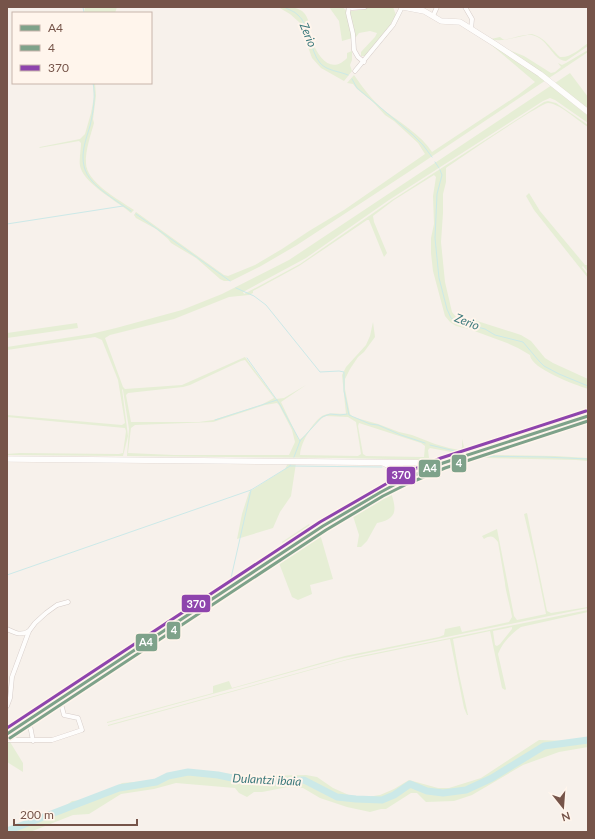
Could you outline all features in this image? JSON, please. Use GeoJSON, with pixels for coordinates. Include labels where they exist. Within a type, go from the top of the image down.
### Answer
{"type":"FeatureCollection","features":[{"type":"Feature","properties":{"kind":"main road"},"geometry":{"type":"LineString","coordinates":[[7,734],[323,526],[394,485],[443,463],[588,416]]}},
{"type":"Feature","properties":{"kind":"street"},"geometry":{"type":"LineString","coordinates":[[364,62],[358,57],[354,50],[353,34],[348,13],[349,7],[365,7]]}},
{"type":"Feature","properties":{"kind":"street"},"geometry":{"type":"LineString","coordinates":[[356,72],[393,25],[403,7],[424,11],[441,20],[460,22],[540,74],[588,112]]}},
{"type":"Feature","properties":{"kind":"street"},"geometry":{"type":"LineString","coordinates":[[433,16],[437,7]]}},
{"type":"Feature","properties":{"kind":"street"},"geometry":{"type":"LineString","coordinates":[[465,7],[472,19],[471,29]]}},
{"type":"Feature","properties":{"kind":"street"},"geometry":{"type":"LineString","coordinates":[[7,459],[377,462],[401,466],[405,479]]}},
{"type":"Feature","properties":{"kind":"street"},"geometry":{"type":"LineString","coordinates":[[394,466],[443,463]]}},
{"type":"Feature","properties":{"kind":"street"},"geometry":{"type":"LineString","coordinates":[[394,466],[405,479]]}},
{"type":"Feature","properties":{"kind":"street"},"geometry":{"type":"LineString","coordinates":[[394,466],[394,485]]}},
{"type":"Feature","properties":{"kind":"street"},"geometry":{"type":"LineString","coordinates":[[7,706],[10,698],[12,676],[29,631],[46,613],[57,605],[68,602]]}},
{"type":"Feature","properties":{"kind":"street"},"geometry":{"type":"LineString","coordinates":[[7,629],[17,634],[24,634],[29,631]]}},
{"type":"Feature","properties":{"kind":"street"},"geometry":{"type":"LineString","coordinates":[[7,740],[52,740],[82,730],[78,718],[64,715],[60,700]]}},
{"type":"Feature","properties":{"kind":"street"},"geometry":{"type":"LineString","coordinates":[[29,720],[33,741]]}},
{"type":"Feature","properties":{"kind":"green space"},"geometry":{"type":"Polygon","coordinates":[[[85,7],[117,7],[115,12],[84,12],[85,7]]]}},
{"type":"Feature","properties":{"kind":"green space"},"geometry":{"type":"Polygon","coordinates":[[[278,7],[296,8],[305,14],[309,22],[313,43],[316,49],[322,59],[331,65],[341,63],[347,58],[347,53],[352,51],[352,60],[350,65],[352,71],[344,81],[321,68],[312,58],[299,22],[290,14],[278,7]]]}},
{"type":"Feature","properties":{"kind":"green space"},"geometry":{"type":"Polygon","coordinates":[[[329,7],[342,7],[349,11],[356,11],[370,7],[393,7],[396,15],[374,46],[365,56],[361,56],[361,52],[377,33],[370,31],[359,33],[356,37],[342,41],[339,21],[329,7]]]}},
{"type":"Feature","properties":{"kind":"green space"},"geometry":{"type":"Polygon","coordinates":[[[532,34],[541,38],[560,57],[571,55],[588,43],[588,46],[566,61],[558,58],[540,38],[527,35],[532,34]]]}},
{"type":"Feature","properties":{"kind":"green space"},"geometry":{"type":"Polygon","coordinates":[[[500,37],[504,40],[497,40],[491,39],[500,37]]]}},
{"type":"Feature","properties":{"kind":"green space"},"geometry":{"type":"Polygon","coordinates":[[[489,43],[543,73],[509,50],[524,56],[551,73],[555,72],[561,67],[558,63],[562,65],[588,50],[588,52],[297,245],[231,281],[224,281],[220,279],[196,258],[171,243],[156,229],[136,218],[134,215],[136,212],[224,275],[228,276],[255,265],[344,210],[425,154],[418,143],[394,121],[385,115],[353,84],[347,83],[354,75],[376,103],[417,135],[432,152],[535,82],[489,43]]]}},
{"type":"Feature","properties":{"kind":"green space"},"geometry":{"type":"Polygon","coordinates":[[[570,73],[588,97],[588,109],[558,91],[588,116],[588,123],[555,100],[550,98],[543,101],[389,200],[306,258],[243,292],[244,294],[300,264],[392,200],[544,102],[548,101],[556,103],[588,125],[588,127],[563,109],[548,103],[515,122],[446,168],[446,182],[443,194],[441,242],[445,282],[452,312],[456,317],[464,320],[474,320],[521,335],[531,341],[545,358],[588,379],[588,389],[546,371],[532,360],[530,355],[518,348],[469,329],[456,326],[445,316],[433,271],[431,253],[431,238],[434,224],[433,196],[436,177],[434,175],[394,200],[373,216],[387,253],[384,257],[369,220],[367,220],[299,266],[253,291],[253,293],[249,295],[229,297],[174,319],[110,335],[105,338],[125,389],[182,385],[245,357],[276,399],[284,398],[306,385],[281,402],[299,440],[318,419],[325,415],[346,414],[342,375],[346,367],[366,345],[370,336],[373,322],[375,337],[364,352],[358,357],[345,379],[345,389],[350,414],[353,417],[412,435],[435,444],[460,450],[462,447],[462,439],[464,447],[466,448],[588,410],[588,413],[437,460],[127,456],[129,429],[122,389],[128,436],[123,456],[7,455],[20,453],[119,454],[123,453],[126,431],[125,428],[7,417],[7,415],[122,425],[125,423],[118,380],[102,340],[95,337],[7,350],[7,347],[91,334],[182,310],[222,294],[289,260],[570,73]],[[245,360],[183,387],[128,393],[126,395],[131,422],[199,422],[213,420],[261,405],[274,398],[245,360]],[[277,403],[265,405],[213,422],[135,425],[131,428],[128,453],[174,455],[289,455],[295,442],[292,430],[277,403]],[[326,416],[308,432],[300,455],[358,456],[361,454],[356,422],[348,417],[326,416]],[[359,423],[358,426],[363,454],[366,456],[424,457],[425,446],[421,443],[359,423]],[[430,448],[428,450],[429,458],[439,458],[451,454],[451,452],[430,448]]]}},
{"type":"Feature","properties":{"kind":"green space"},"geometry":{"type":"Polygon","coordinates":[[[93,84],[95,84],[96,96],[93,119],[94,123],[86,153],[87,170],[91,177],[104,190],[134,210],[131,213],[94,186],[83,173],[80,166],[81,143],[79,141],[39,148],[80,139],[85,134],[94,97],[93,84]]]}},
{"type":"Feature","properties":{"kind":"green space"},"geometry":{"type":"Polygon","coordinates":[[[529,193],[540,211],[585,265],[588,265],[588,272],[583,266],[582,267],[588,275],[588,278],[534,210],[526,196],[529,193]]]}},
{"type":"Feature","properties":{"kind":"green space"},"geometry":{"type":"Polygon","coordinates":[[[77,323],[78,328],[7,338],[7,333],[77,323]]]}},
{"type":"Feature","properties":{"kind":"green space"},"geometry":{"type":"Polygon","coordinates":[[[588,420],[588,422],[572,429],[491,453],[492,455],[588,458],[588,461],[473,459],[462,463],[461,469],[452,465],[406,483],[433,470],[459,461],[588,420]]]}},
{"type":"Feature","properties":{"kind":"green space"},"geometry":{"type":"Polygon","coordinates":[[[288,463],[296,463],[291,496],[280,512],[273,528],[237,539],[242,514],[249,492],[285,469],[288,463]]]}},
{"type":"Feature","properties":{"kind":"green space"},"geometry":{"type":"Polygon","coordinates":[[[396,489],[391,493],[394,504],[394,513],[388,519],[377,523],[367,541],[361,547],[357,547],[359,535],[352,513],[320,534],[333,579],[310,585],[312,594],[298,600],[292,597],[279,563],[274,564],[147,647],[68,701],[67,700],[337,521],[396,489]]]}},
{"type":"Feature","properties":{"kind":"green space"},"geometry":{"type":"Polygon","coordinates":[[[527,513],[547,611],[551,613],[588,608],[339,659],[107,723],[213,693],[213,686],[229,681],[232,688],[345,656],[439,637],[444,635],[445,629],[460,626],[462,632],[509,622],[512,617],[498,542],[495,538],[488,537],[484,539],[482,536],[497,529],[514,616],[517,620],[546,614],[524,514],[527,513]]]}},
{"type":"Feature","properties":{"kind":"green space"},"geometry":{"type":"Polygon","coordinates":[[[309,524],[312,528],[229,583],[231,579],[283,545],[282,542],[309,524]]]}},
{"type":"Feature","properties":{"kind":"green space"},"geometry":{"type":"Polygon","coordinates":[[[588,610],[588,612],[521,627],[511,635],[502,646],[498,654],[505,690],[502,688],[490,631],[453,639],[468,715],[464,708],[450,639],[347,660],[108,726],[108,725],[356,657],[588,610]],[[512,627],[493,631],[495,645],[497,646],[500,644],[512,627]]]}},
{"type":"Feature","properties":{"kind":"green space"},"geometry":{"type":"Polygon","coordinates":[[[588,738],[588,747],[559,752],[523,765],[472,795],[454,801],[426,802],[417,793],[411,793],[386,809],[370,812],[347,807],[320,798],[303,788],[288,787],[254,792],[247,797],[239,793],[235,788],[176,783],[154,789],[121,794],[89,814],[73,815],[30,832],[7,832],[7,829],[64,807],[72,801],[82,800],[110,790],[122,783],[158,780],[175,773],[191,771],[258,776],[306,775],[317,777],[333,788],[351,796],[367,797],[380,795],[409,780],[438,788],[449,788],[481,778],[539,740],[570,741],[588,738]]]}},
{"type":"Feature","properties":{"kind":"green space"},"geometry":{"type":"Polygon","coordinates":[[[7,741],[10,742],[23,763],[23,772],[7,762],[7,741]]]}},
{"type":"Feature","properties":{"kind":"waterway"},"geometry":{"type":"LineString","coordinates":[[83,7],[84,12]]}},
{"type":"Feature","properties":{"kind":"waterway","name":"Zerio"},"geometry":{"type":"LineString","coordinates":[[284,7],[295,12],[302,19],[314,52],[320,63],[323,66],[348,75]]}},
{"type":"Feature","properties":{"kind":"waterway","name":"Zerio"},"geometry":{"type":"LineString","coordinates":[[352,79],[357,88],[412,134],[432,157]]}},
{"type":"Feature","properties":{"kind":"waterway"},"geometry":{"type":"LineString","coordinates":[[93,84],[94,104],[83,154],[83,161],[87,175],[95,185],[131,211]]}},
{"type":"Feature","properties":{"kind":"waterway","name":"Zerio"},"geometry":{"type":"LineString","coordinates":[[435,162],[439,168]]}},
{"type":"Feature","properties":{"kind":"waterway","name":"Zerio"},"geometry":{"type":"LineString","coordinates":[[440,170],[442,175],[437,194],[435,238],[439,278],[447,309],[451,318],[458,322],[485,329],[495,335],[523,342],[544,366],[588,386]]}},
{"type":"Feature","properties":{"kind":"waterway"},"geometry":{"type":"LineString","coordinates":[[7,224],[123,206]]}},
{"type":"Feature","properties":{"kind":"waterway"},"geometry":{"type":"LineString","coordinates":[[136,214],[230,281]]}},
{"type":"Feature","properties":{"kind":"waterway"},"geometry":{"type":"LineString","coordinates":[[236,288],[254,296],[266,305],[320,372],[344,372],[344,391],[349,415],[425,443]]}},
{"type":"Feature","properties":{"kind":"waterway"},"geometry":{"type":"LineString","coordinates":[[247,358],[279,403],[300,441]]}},
{"type":"Feature","properties":{"kind":"waterway"},"geometry":{"type":"LineString","coordinates":[[215,420],[277,400]]}},
{"type":"Feature","properties":{"kind":"waterway"},"geometry":{"type":"LineString","coordinates":[[294,457],[300,441],[322,417],[330,414],[347,414]]}},
{"type":"Feature","properties":{"kind":"waterway"},"geometry":{"type":"LineString","coordinates":[[430,445],[459,452]]}},
{"type":"Feature","properties":{"kind":"waterway"},"geometry":{"type":"LineString","coordinates":[[473,456],[588,459]]}},
{"type":"Feature","properties":{"kind":"waterway"},"geometry":{"type":"LineString","coordinates":[[7,575],[251,490],[291,464]]}},
{"type":"Feature","properties":{"kind":"waterway"},"geometry":{"type":"LineString","coordinates":[[290,466],[382,467]]}},
{"type":"Feature","properties":{"kind":"waterway"},"geometry":{"type":"LineString","coordinates":[[184,611],[231,578],[251,490]]}},
{"type":"Feature","properties":{"kind":"waterway","name":"Dulantzi ibaia"},"geometry":{"type":"LineString","coordinates":[[7,831],[119,788],[156,782],[168,776],[188,772],[218,775],[246,781],[270,782],[304,780],[337,797],[356,799],[382,800],[394,795],[410,784],[427,791],[443,793],[466,790],[492,778],[544,746],[588,740]]}},
{"type":"Feature","properties":{"kind":"transit line","name":"370"},"geometry":{"type":"LineString","coordinates":[[7,728],[320,522],[403,474],[441,458],[586,411]]}},
{"type":"Feature","properties":{"kind":"transit line","name":"A4"},"geometry":{"type":"LineString","coordinates":[[7,734],[323,526],[381,492],[405,479],[443,463],[588,416]]}},
{"type":"Feature","properties":{"kind":"transit line","name":"4"},"geometry":{"type":"LineString","coordinates":[[10,738],[326,530],[383,496],[445,468],[588,421]]}}]}
